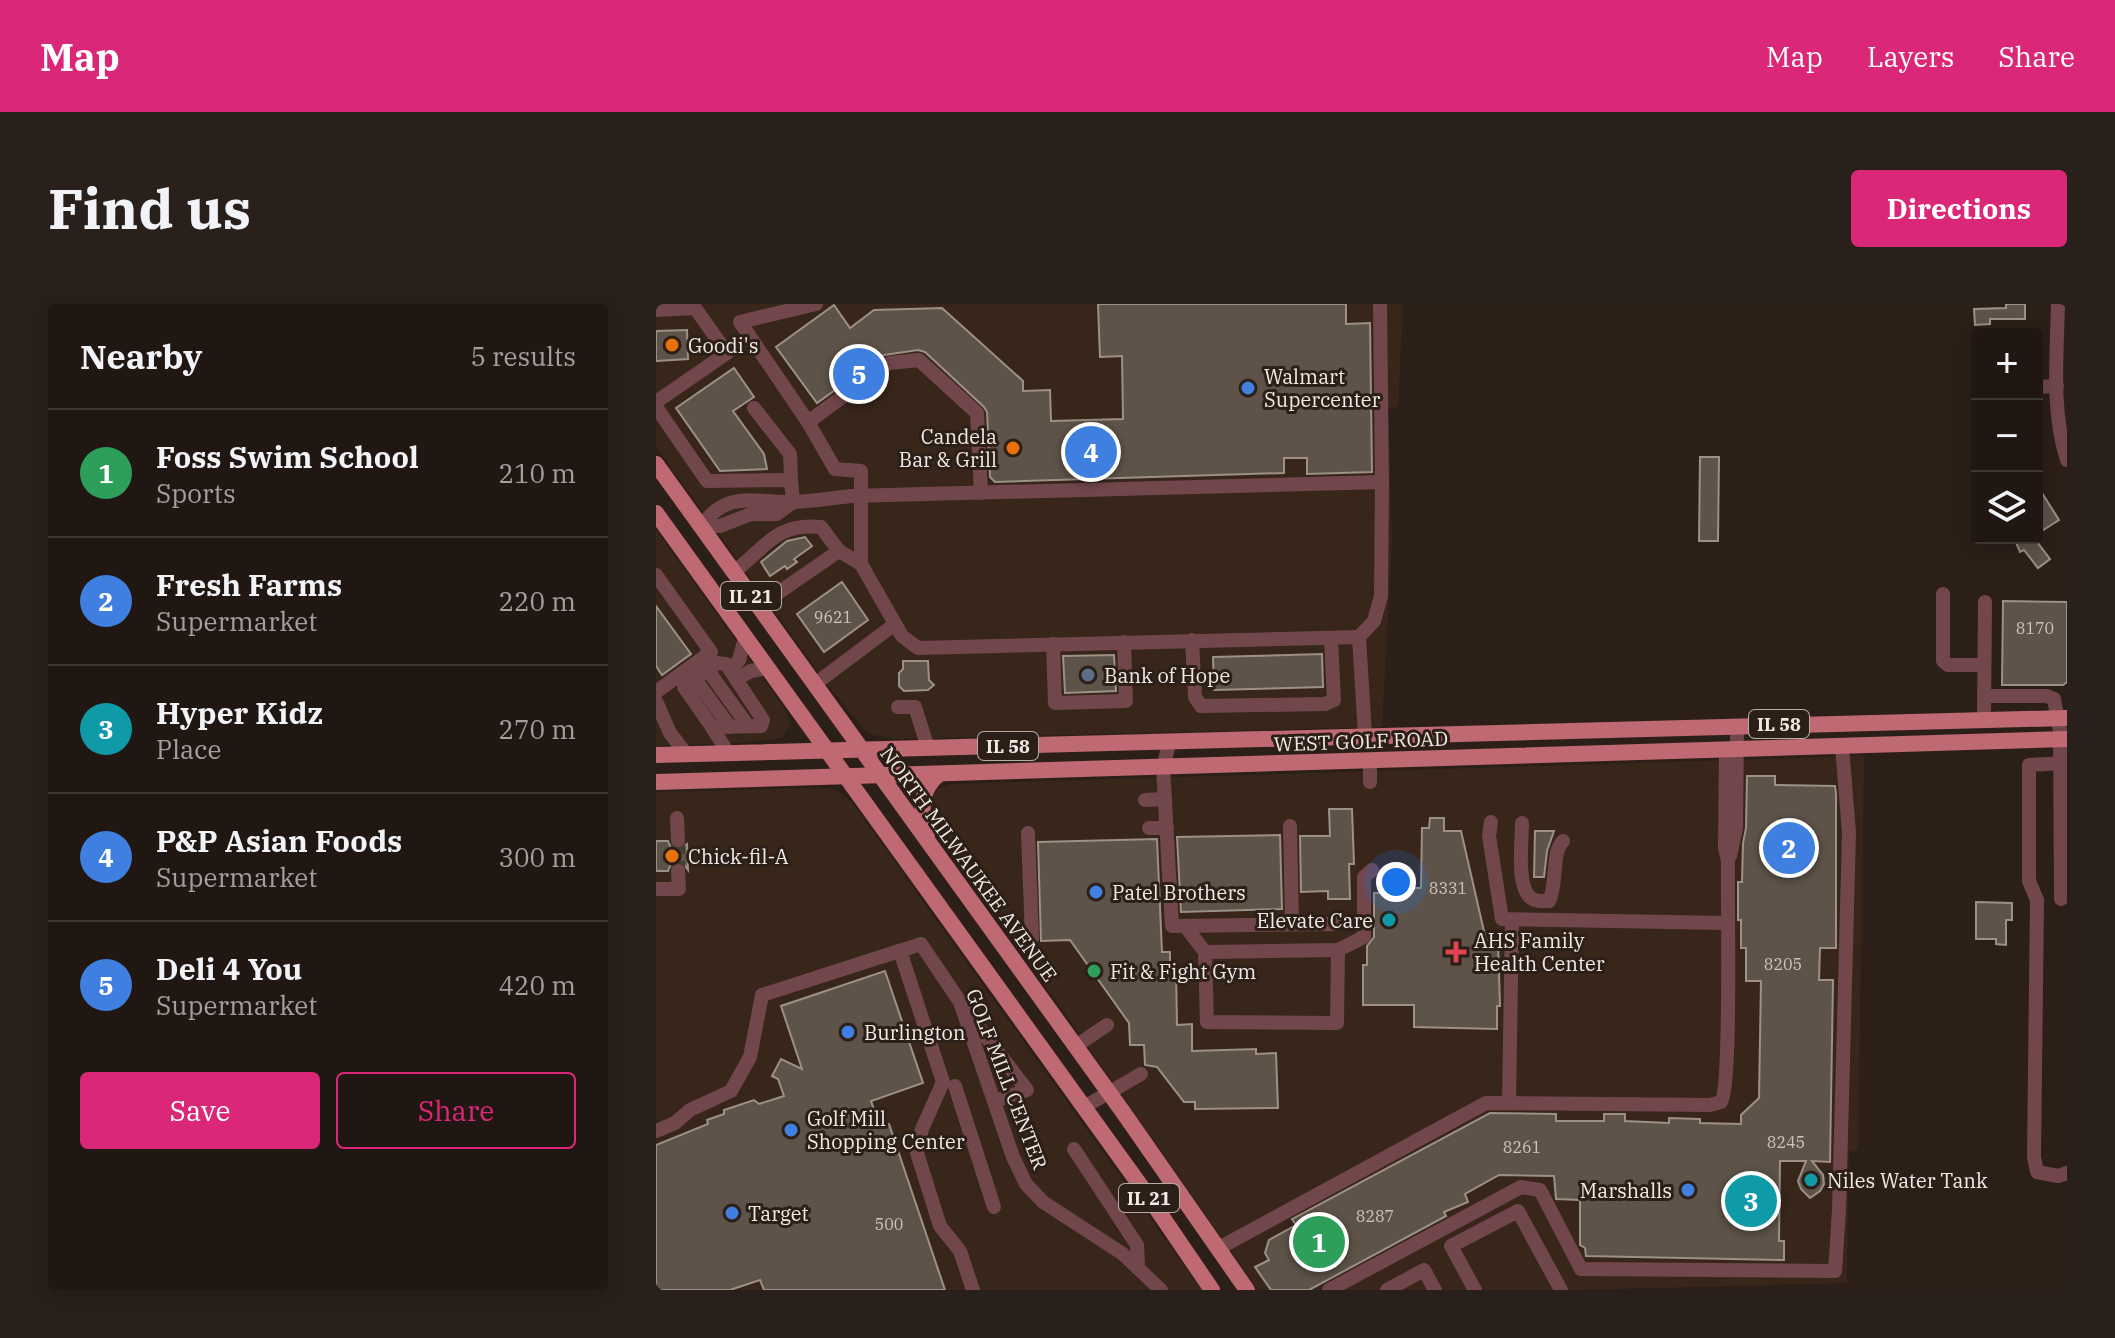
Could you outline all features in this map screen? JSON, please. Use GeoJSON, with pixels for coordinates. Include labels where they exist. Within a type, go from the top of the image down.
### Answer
{"type":"FeatureCollection","features":[{"type":"Feature","properties":{"kind":"main road","name":"NORTH MILWAUKEE AVENUE"},"geometry":{"type":"LineString","coordinates":[[656,464],[1076,1046],[1247,1290]]}},
{"type":"Feature","properties":{"kind":"main road","name":"IL 21"},"geometry":{"type":"LineString","coordinates":[[656,513],[1212,1290]]}},
{"type":"Feature","properties":{"kind":"main road","name":"WEST GOLF ROAD"},"geometry":{"type":"LineString","coordinates":[[656,755],[2062,718]]}},
{"type":"Feature","properties":{"kind":"main road","name":"WEST GOLF ROAD"},"geometry":{"type":"LineString","coordinates":[[656,782],[2063,739]]}},
{"type":"Feature","properties":{"kind":"main road"},"geometry":{"type":"LineString","coordinates":[[928,842],[922,799],[928,784],[939,774]]}},
{"type":"Feature","properties":{"kind":"street"},"geometry":{"type":"LineString","coordinates":[[816,304],[740,322],[808,422],[835,469],[861,471],[861,564],[902,636],[918,648],[1359,637],[1374,621],[1381,596],[1380,304]]}},
{"type":"Feature","properties":{"kind":"street"},"geometry":{"type":"LineString","coordinates":[[2058,304],[2057,386],[2060,434],[2067,460]]}},
{"type":"Feature","properties":{"kind":"street"},"geometry":{"type":"LineString","coordinates":[[656,310],[695,308],[727,353],[656,404],[707,481],[791,480]]}},
{"type":"Feature","properties":{"kind":"street"},"geometry":{"type":"LineString","coordinates":[[808,422],[889,363],[919,360],[977,413],[981,493]]}},
{"type":"Feature","properties":{"kind":"street"},"geometry":{"type":"LineString","coordinates":[[2043,387],[2057,386]]}},
{"type":"Feature","properties":{"kind":"street"},"geometry":{"type":"LineString","coordinates":[[754,408],[790,454],[793,502]]}},
{"type":"Feature","properties":{"kind":"street"},"geometry":{"type":"LineString","coordinates":[[701,526],[712,511],[744,499],[793,502],[861,496],[1382,482]]}},
{"type":"Feature","properties":{"kind":"street"},"geometry":{"type":"LineString","coordinates":[[734,572],[786,528],[806,525],[821,527],[839,551],[861,564]]}},
{"type":"Feature","properties":{"kind":"street"},"geometry":{"type":"LineString","coordinates":[[759,606],[839,551]]}},
{"type":"Feature","properties":{"kind":"street"},"geometry":{"type":"LineString","coordinates":[[656,575],[711,652],[656,692]]}},
{"type":"Feature","properties":{"kind":"street"},"geometry":{"type":"LineString","coordinates":[[1943,594],[1943,661],[1948,665],[1984,665]]}},
{"type":"Feature","properties":{"kind":"street"},"geometry":{"type":"LineString","coordinates":[[1984,719],[1985,602]]}},
{"type":"Feature","properties":{"kind":"street"},"geometry":{"type":"LineString","coordinates":[[815,684],[895,624]]}},
{"type":"Feature","properties":{"kind":"street"},"geometry":{"type":"LineString","coordinates":[[1359,637],[1365,735]]}},
{"type":"Feature","properties":{"kind":"street"},"geometry":{"type":"LineString","coordinates":[[733,674],[745,638]]}},
{"type":"Feature","properties":{"kind":"street"},"geometry":{"type":"LineString","coordinates":[[1192,640],[1195,697],[1201,706],[1325,704],[1334,700],[1331,640]]}},
{"type":"Feature","properties":{"kind":"street"},"geometry":{"type":"LineString","coordinates":[[1053,644],[1055,703],[1126,701],[1124,642]]}},
{"type":"Feature","properties":{"kind":"street"},"geometry":{"type":"LineString","coordinates":[[712,727],[761,726],[763,720],[726,664],[717,663],[684,687],[728,753]]}},
{"type":"Feature","properties":{"kind":"street"},"geometry":{"type":"LineString","coordinates":[[733,674],[767,668]]}},
{"type":"Feature","properties":{"kind":"street"},"geometry":{"type":"LineString","coordinates":[[704,673],[712,676],[739,726]]}},
{"type":"Feature","properties":{"kind":"street"},"geometry":{"type":"LineString","coordinates":[[1984,696],[2047,696],[2054,699],[2062,718],[2064,899],[2037,900]]}},
{"type":"Feature","properties":{"kind":"street"},"geometry":{"type":"LineString","coordinates":[[656,701],[670,733],[687,755]]}},
{"type":"Feature","properties":{"kind":"street"},"geometry":{"type":"LineString","coordinates":[[898,707],[915,707],[928,748]]}},
{"type":"Feature","properties":{"kind":"street"},"geometry":{"type":"LineString","coordinates":[[1219,1248],[1485,1103],[1710,1105],[1721,1102],[1726,1092],[1728,861],[1725,848],[1731,750],[1737,726]]}},
{"type":"Feature","properties":{"kind":"street"},"geometry":{"type":"LineString","coordinates":[[1162,742],[1172,926],[1337,924]]}},
{"type":"Feature","properties":{"kind":"street"},"geometry":{"type":"LineString","coordinates":[[1329,1290],[1521,1187],[1540,1190],[1581,1269],[1835,1271],[1849,833],[1842,746]]}},
{"type":"Feature","properties":{"kind":"street"},"geometry":{"type":"LineString","coordinates":[[1370,761],[1370,782]]}},
{"type":"Feature","properties":{"kind":"street"},"geometry":{"type":"LineString","coordinates":[[2063,763],[2029,765],[2029,881],[2037,900],[2034,1157],[2037,1172],[2058,1176],[2067,1173]]}},
{"type":"Feature","properties":{"kind":"street"},"geometry":{"type":"LineString","coordinates":[[1145,800],[1165,799]]}},
{"type":"Feature","properties":{"kind":"street"},"geometry":{"type":"LineString","coordinates":[[677,818],[678,840]]}},
{"type":"Feature","properties":{"kind":"street"},"geometry":{"type":"LineString","coordinates":[[1491,822],[1489,836],[1502,919],[1727,923]]}},
{"type":"Feature","properties":{"kind":"street"},"geometry":{"type":"LineString","coordinates":[[1522,823],[1522,886],[1529,897],[1537,901],[1549,901],[1554,891],[1557,848],[1563,841]]}},
{"type":"Feature","properties":{"kind":"street"},"geometry":{"type":"LineString","coordinates":[[1290,826],[1292,924]]}},
{"type":"Feature","properties":{"kind":"street"},"geometry":{"type":"LineString","coordinates":[[1149,828],[1167,828]]}},
{"type":"Feature","properties":{"kind":"street"},"geometry":{"type":"LineString","coordinates":[[1028,833],[1032,938]]}},
{"type":"Feature","properties":{"kind":"street"},"geometry":{"type":"LineString","coordinates":[[1205,952],[1338,950],[1364,937],[1364,877],[1372,870]]}},
{"type":"Feature","properties":{"kind":"street"},"geometry":{"type":"LineString","coordinates":[[656,889],[679,889],[678,871]]}},
{"type":"Feature","properties":{"kind":"street"},"geometry":{"type":"LineString","coordinates":[[1509,1102],[1512,920]]}},
{"type":"Feature","properties":{"kind":"street"},"geometry":{"type":"LineString","coordinates":[[1185,926],[1205,952],[1207,1022],[1337,1023],[1338,950]]}},
{"type":"Feature","properties":{"kind":"street","name":"GOLF MILL CENTER"},"geometry":{"type":"LineString","coordinates":[[900,951],[921,944],[960,1002],[1017,1168],[1034,1194],[1138,1266],[1161,1290]]}},
{"type":"Feature","properties":{"kind":"street"},"geometry":{"type":"LineString","coordinates":[[656,1131],[675,1123],[690,1110],[731,1091],[750,1057],[762,995],[900,951],[943,1082],[919,1139],[919,1165],[940,1226],[960,1251],[973,1290]]}},
{"type":"Feature","properties":{"kind":"street"},"geometry":{"type":"LineString","coordinates":[[960,1002],[1027,1090],[995,1101]]}},
{"type":"Feature","properties":{"kind":"street"},"geometry":{"type":"LineString","coordinates":[[1076,1046],[1107,1025]]}},
{"type":"Feature","properties":{"kind":"street"},"geometry":{"type":"LineString","coordinates":[[1084,1107],[1141,1074]]}},
{"type":"Feature","properties":{"kind":"street"},"geometry":{"type":"LineString","coordinates":[[955,1086],[994,1207]]}},
{"type":"Feature","properties":{"kind":"street"},"geometry":{"type":"LineString","coordinates":[[1074,1149],[1137,1245],[1138,1266]]}},
{"type":"Feature","properties":{"kind":"street"},"geometry":{"type":"LineString","coordinates":[[1475,1290],[1451,1246],[1518,1211],[1561,1290]]}},
{"type":"Feature","properties":{"kind":"street"},"geometry":{"type":"LineString","coordinates":[[1387,1290],[1424,1270],[1435,1290]]}},
{"type":"Feature","properties":{"kind":"shaded area"},"geometry":{"type":"Polygon","coordinates":[[[656,304],[1403,304],[1398,407],[1388,408],[1392,542],[1382,727],[898,739],[868,734],[832,691],[656,447],[656,304]]]}},
{"type":"Feature","properties":{"kind":"shaded area"},"geometry":{"type":"Polygon","coordinates":[[[656,530],[785,709],[790,725],[782,738],[656,746],[656,530]]]}},
{"type":"Feature","properties":{"kind":"shaded area"},"geometry":{"type":"Polygon","coordinates":[[[1864,756],[1858,1150],[1849,1152],[1847,1283],[1578,1290],[1258,1290],[1033,968],[937,824],[928,804],[933,790],[952,784],[1864,756]]]}},
{"type":"Feature","properties":{"kind":"shaded area","name":"Golf Mill Shopping Center"},"geometry":{"type":"Polygon","coordinates":[[[834,789],[851,801],[1202,1290],[656,1290],[656,792],[834,789]]]}},
{"type":"Feature","properties":{"kind":"building","name":"Walmart Supercenter"},"geometry":{"type":"Polygon","coordinates":[[[1098,304],[1346,304],[1346,324],[1370,323],[1372,472],[1307,474],[1307,458],[1284,458],[1284,473],[995,482],[990,477],[987,412],[925,352],[918,350],[884,355],[817,403],[776,347],[834,305],[850,328],[874,310],[942,308],[1023,381],[1023,391],[1050,390],[1051,421],[1123,419],[1122,356],[1100,357],[1098,304]]]}},
{"type":"Feature","properties":{"kind":"building"},"geometry":{"type":"Polygon","coordinates":[[[2006,304],[2025,304],[2025,319],[1990,319],[1990,324],[1975,325],[1974,309],[2006,308],[2006,304]]]}},
{"type":"Feature","properties":{"kind":"building","name":"Goodi's"},"geometry":{"type":"Polygon","coordinates":[[[687,330],[688,359],[656,361],[656,331],[687,330]]]}},
{"type":"Feature","properties":{"kind":"building"},"geometry":{"type":"Polygon","coordinates":[[[734,368],[754,397],[733,411],[764,454],[767,469],[720,471],[676,408],[734,368]]]}},
{"type":"Feature","properties":{"kind":"building"},"geometry":{"type":"Polygon","coordinates":[[[1700,457],[1719,457],[1718,541],[1699,541],[1700,457]]]}},
{"type":"Feature","properties":{"kind":"building"},"geometry":{"type":"Polygon","coordinates":[[[2043,495],[2059,520],[2043,530],[2043,495]]]}},
{"type":"Feature","properties":{"kind":"building"},"geometry":{"type":"Polygon","coordinates":[[[805,537],[812,546],[794,559],[797,562],[770,576],[761,562],[787,541],[805,537]]]}},
{"type":"Feature","properties":{"kind":"building"},"geometry":{"type":"Polygon","coordinates":[[[2017,544],[2039,544],[2050,559],[2038,568],[2024,550],[2020,552],[2017,544]]]}},
{"type":"Feature","properties":{"kind":"building"},"geometry":{"type":"Polygon","coordinates":[[[842,582],[868,620],[824,652],[797,614],[842,582]]]}},
{"type":"Feature","properties":{"kind":"building"},"geometry":{"type":"Polygon","coordinates":[[[2003,601],[2067,602],[2067,682],[2063,685],[2002,685],[2003,601]]]}},
{"type":"Feature","properties":{"kind":"building"},"geometry":{"type":"Polygon","coordinates":[[[656,606],[691,654],[662,675],[656,666],[656,606]]]}},
{"type":"Feature","properties":{"kind":"building"},"geometry":{"type":"Polygon","coordinates":[[[1322,654],[1323,687],[1214,690],[1213,657],[1322,654]]]}},
{"type":"Feature","properties":{"kind":"building","name":"Bank of Hope"},"geometry":{"type":"Polygon","coordinates":[[[1114,655],[1116,691],[1065,693],[1063,656],[1114,655]]]}},
{"type":"Feature","properties":{"kind":"building"},"geometry":{"type":"Polygon","coordinates":[[[903,661],[928,661],[929,680],[934,685],[928,690],[904,691],[899,686],[903,661]]]}},
{"type":"Feature","properties":{"kind":"building"},"geometry":{"type":"Polygon","coordinates":[[[1747,776],[1775,776],[1775,785],[1835,786],[1836,794],[1836,948],[1820,948],[1819,980],[1833,980],[1830,1162],[1812,1161],[1823,1175],[1824,1184],[1810,1198],[1798,1181],[1806,1161],[1780,1161],[1779,1241],[1784,1241],[1784,1260],[1586,1256],[1585,1248],[1580,1245],[1580,1200],[1556,1199],[1554,1176],[1499,1175],[1465,1194],[1468,1202],[1444,1212],[1446,1216],[1309,1290],[1271,1290],[1255,1267],[1269,1260],[1265,1253],[1269,1240],[1296,1225],[1292,1219],[1490,1113],[1556,1114],[1556,1121],[1604,1121],[1604,1114],[1625,1114],[1625,1121],[1669,1123],[1669,1118],[1700,1119],[1700,1123],[1741,1124],[1741,1115],[1759,1098],[1761,981],[1746,981],[1746,948],[1741,948],[1741,920],[1738,920],[1747,776]]]}},
{"type":"Feature","properties":{"kind":"building"},"geometry":{"type":"Polygon","coordinates":[[[1329,809],[1352,809],[1354,864],[1349,864],[1350,899],[1328,899],[1328,891],[1301,892],[1300,836],[1330,836],[1329,809]]]}},
{"type":"Feature","properties":{"kind":"building"},"geometry":{"type":"Polygon","coordinates":[[[1430,818],[1444,818],[1444,831],[1461,831],[1486,940],[1498,940],[1500,1006],[1497,1006],[1497,1029],[1414,1027],[1414,1005],[1363,1005],[1363,965],[1367,965],[1367,946],[1374,937],[1374,893],[1393,888],[1421,888],[1422,828],[1429,828],[1430,818]]]}},
{"type":"Feature","properties":{"kind":"building"},"geometry":{"type":"Polygon","coordinates":[[[1535,831],[1554,831],[1547,851],[1544,877],[1534,877],[1535,831]]]}},
{"type":"Feature","properties":{"kind":"building"},"geometry":{"type":"Polygon","coordinates":[[[1280,835],[1282,909],[1181,912],[1177,837],[1280,835]]]}},
{"type":"Feature","properties":{"kind":"building"},"geometry":{"type":"Polygon","coordinates":[[[1157,839],[1162,952],[1170,952],[1170,971],[1176,971],[1177,1025],[1192,1024],[1192,1051],[1256,1049],[1256,1054],[1276,1053],[1278,1108],[1195,1109],[1195,1102],[1184,1102],[1157,1067],[1145,1065],[1144,1045],[1130,1045],[1129,1023],[1070,940],[1041,941],[1038,842],[1157,839]]]}},
{"type":"Feature","properties":{"kind":"building","name":"Chick-fil-A"},"geometry":{"type":"Polygon","coordinates":[[[656,841],[668,841],[678,850],[687,844],[688,870],[677,861],[668,871],[656,871],[656,841]]]}},
{"type":"Feature","properties":{"kind":"building"},"geometry":{"type":"Polygon","coordinates":[[[1976,902],[2012,903],[2012,920],[2006,920],[2006,945],[1996,944],[1996,939],[1976,939],[1976,902]]]}},
{"type":"Feature","properties":{"kind":"building","name":"Golf Mill Shopping Center"},"geometry":{"type":"Polygon","coordinates":[[[885,971],[923,1083],[871,1101],[880,1127],[889,1124],[945,1290],[764,1290],[760,1280],[730,1290],[656,1290],[656,1145],[708,1124],[707,1120],[724,1114],[724,1110],[754,1100],[759,1104],[784,1096],[778,1079],[772,1076],[781,1059],[802,1069],[781,1006],[885,971]]]}},
{"type":"Feature","properties":{"kind":"tunnel"},"geometry":{"type":"LineString","coordinates":[[678,840],[678,871]]}},
{"type":"Feature","properties":{"kind":"place","name":"Goodi's"},"geometry":{"type":"Point","coordinates":[672,345]}},
{"type":"Feature","properties":{"kind":"place","name":"Deli 4 You"},"geometry":{"type":"Point","coordinates":[859,374]}},
{"type":"Feature","properties":{"kind":"place","name":"Walmart Supercenter"},"geometry":{"type":"Point","coordinates":[1248,388]}},
{"type":"Feature","properties":{"kind":"place","name":"Candela Bar & Grill"},"geometry":{"type":"Point","coordinates":[1013,448]}},
{"type":"Feature","properties":{"kind":"place","name":"P&P Asian Foods"},"geometry":{"type":"Point","coordinates":[1091,452]}},
{"type":"Feature","properties":{"kind":"place","name":"Bank of Hope"},"geometry":{"type":"Point","coordinates":[1088,675]}},
{"type":"Feature","properties":{"kind":"place","name":"Fresh Farms"},"geometry":{"type":"Point","coordinates":[1789,848]}},
{"type":"Feature","properties":{"kind":"place","name":"Chick-fil-A"},"geometry":{"type":"Point","coordinates":[672,856]}},
{"type":"Feature","properties":{"kind":"place","name":"Patel Brothers"},"geometry":{"type":"Point","coordinates":[1096,892]}},
{"type":"Feature","properties":{"kind":"place","name":"Elevate Care"},"geometry":{"type":"Point","coordinates":[1389,920]}},
{"type":"Feature","properties":{"kind":"place","name":"AHS Family Health Center"},"geometry":{"type":"Point","coordinates":[1456,952]}},
{"type":"Feature","properties":{"kind":"place","name":"Fit & Fight Gym"},"geometry":{"type":"Point","coordinates":[1094,971]}},
{"type":"Feature","properties":{"kind":"place","name":"Burlington"},"geometry":{"type":"Point","coordinates":[848,1032]}},
{"type":"Feature","properties":{"kind":"place","name":"Golf Mill Shopping Center"},"geometry":{"type":"Point","coordinates":[791,1130]}},
{"type":"Feature","properties":{"kind":"place","name":"Niles Water Tank"},"geometry":{"type":"Point","coordinates":[1811,1180]}},
{"type":"Feature","properties":{"kind":"place","name":"Marshalls"},"geometry":{"type":"Point","coordinates":[1688,1190]}},
{"type":"Feature","properties":{"kind":"place","name":"Hyper Kidz"},"geometry":{"type":"Point","coordinates":[1751,1201]}},
{"type":"Feature","properties":{"kind":"place","name":"Target"},"geometry":{"type":"Point","coordinates":[732,1213]}},
{"type":"Feature","properties":{"kind":"place","name":"Foss Swim School"},"geometry":{"type":"Point","coordinates":[1319,1242]}}]}
